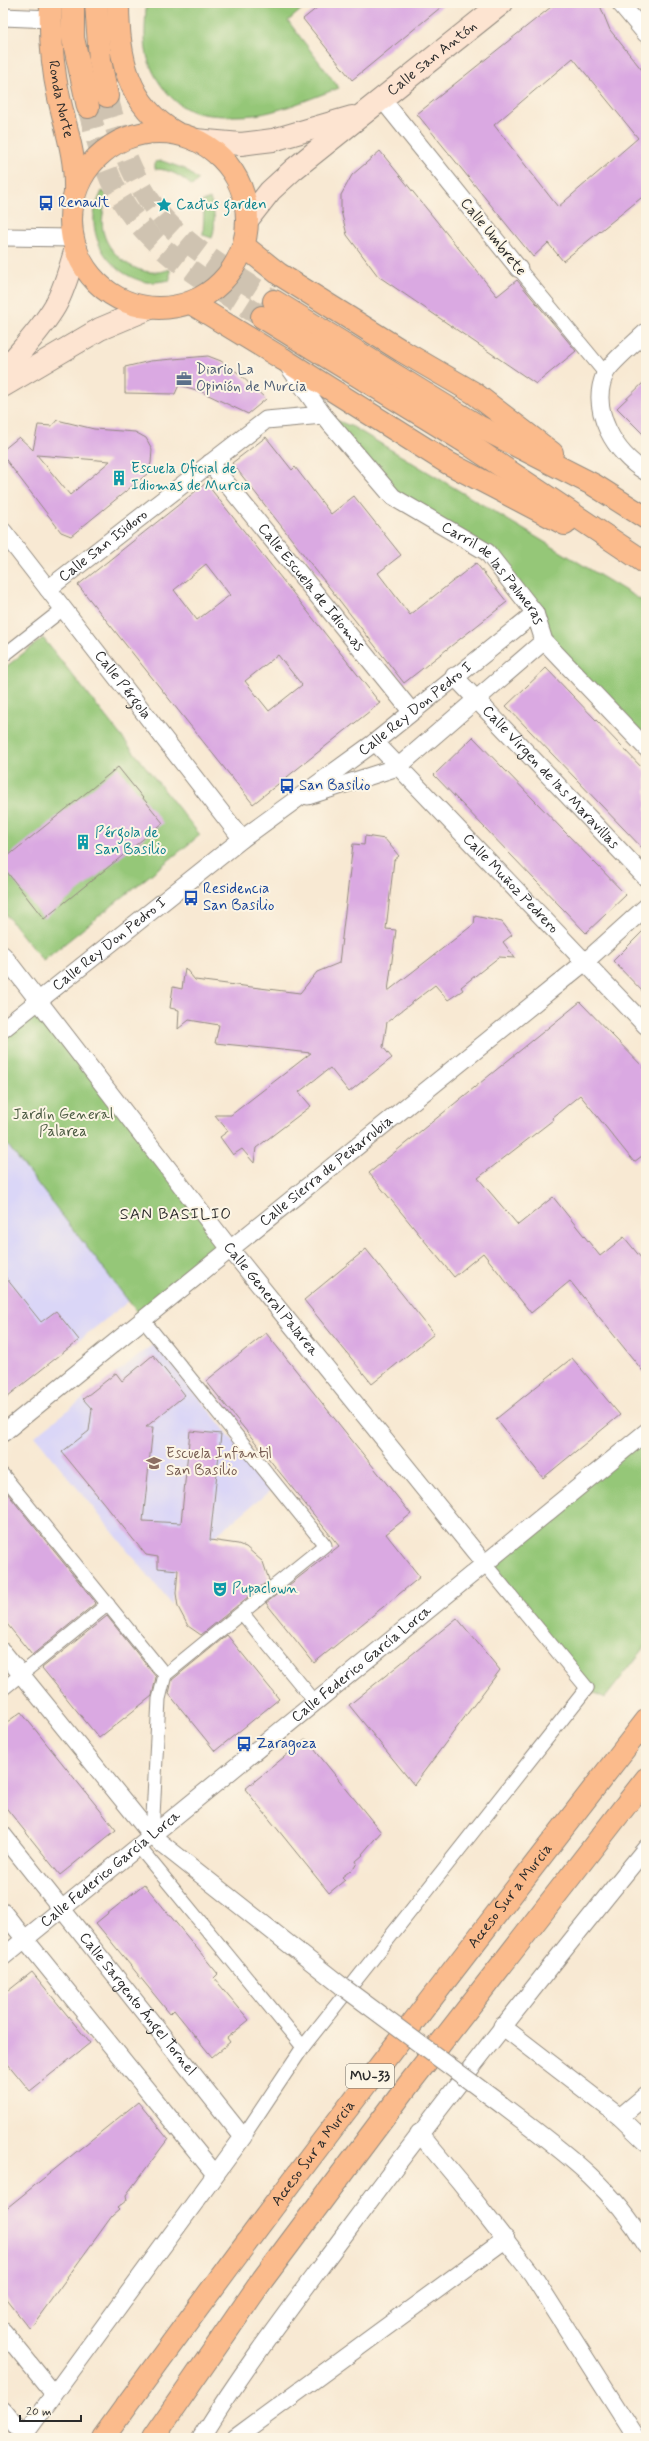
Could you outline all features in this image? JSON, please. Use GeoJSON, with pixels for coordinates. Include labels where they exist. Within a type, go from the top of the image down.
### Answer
{"type":"FeatureCollection","features":[{"type":"Feature","properties":{"kind":"main road"},"geometry":{"type":"LineString","coordinates":[[72,3],[73,38],[88,107]]}},
{"type":"Feature","properties":{"kind":"main road"},"geometry":{"type":"LineString","coordinates":[[96,3],[99,54],[107,96]]}},
{"type":"Feature","properties":{"kind":"main road"},"geometry":{"type":"LineString","coordinates":[[74,243],[89,273],[110,293],[136,306],[150,308],[170,308],[191,303],[203,297],[224,281],[239,258],[244,246],[248,219],[243,191],[229,166],[208,147],[186,137],[152,116],[139,100],[132,85],[121,51],[118,3]]}},
{"type":"Feature","properties":{"kind":"main road","name":"Calle San Antón"},"geometry":{"type":"LineString","coordinates":[[248,219],[270,191],[363,114],[502,3]]}},
{"type":"Feature","properties":{"kind":"main road","name":"Ronda Norte"},"geometry":{"type":"LineString","coordinates":[[51,11],[59,96],[72,147],[75,194]]}},
{"type":"Feature","properties":{"kind":"main road","name":"Calle San Antón"},"geometry":{"type":"LineString","coordinates":[[186,137],[241,144],[273,140],[363,114]]}},
{"type":"Feature","properties":{"kind":"main road"},"geometry":{"type":"LineString","coordinates":[[4,373],[36,333],[55,306],[63,290],[74,243],[72,218],[75,194],[80,181],[97,157],[121,141],[148,133],[186,137]]}},
{"type":"Feature","properties":{"kind":"main road"},"geometry":{"type":"LineString","coordinates":[[244,246],[279,274],[402,351],[474,393],[594,485],[646,518]]}},
{"type":"Feature","properties":{"kind":"main road"},"geometry":{"type":"LineString","coordinates":[[191,303],[448,463],[646,564]]}},
{"type":"Feature","properties":{"kind":"main road"},"geometry":{"type":"LineString","coordinates":[[4,373],[150,308]]}},
{"type":"Feature","properties":{"kind":"main road"},"geometry":{"type":"LineString","coordinates":[[594,485],[478,426],[268,309],[646,564]]}},
{"type":"Feature","properties":{"kind":"main road","name":"Acceso Sur a Murcia"},"geometry":{"type":"LineString","coordinates":[[103,2438],[235,2256],[382,2061],[646,1721]]}},
{"type":"Feature","properties":{"kind":"main road","name":"MU-33"},"geometry":{"type":"LineString","coordinates":[[153,2438],[263,2279],[538,1916],[646,1779]]}},
{"type":"Feature","properties":{"kind":"main road"},"geometry":{"type":"LineString","coordinates":[[538,1916],[646,1794]]}},
{"type":"Feature","properties":{"kind":"street"},"geometry":{"type":"LineString","coordinates":[[620,3],[646,34]]}},
{"type":"Feature","properties":{"kind":"street"},"geometry":{"type":"LineString","coordinates":[[3,17],[51,11]]}},
{"type":"Feature","properties":{"kind":"street","name":"Calle Umbrete"},"geometry":{"type":"LineString","coordinates":[[382,99],[519,269],[606,373]]}},
{"type":"Feature","properties":{"kind":"street"},"geometry":{"type":"LineString","coordinates":[[3,237],[74,243]]}},
{"type":"Feature","properties":{"kind":"street"},"geometry":{"type":"LineString","coordinates":[[646,332],[606,373],[600,392],[604,418],[611,439],[633,465],[646,472]]}},
{"type":"Feature","properties":{"kind":"street","name":"Carril de las Palmeras"},"geometry":{"type":"LineString","coordinates":[[283,359],[323,415],[393,497],[487,552],[535,613],[544,641],[646,748]]}},
{"type":"Feature","properties":{"kind":"street","name":"Calle San Isidoro"},"geometry":{"type":"LineString","coordinates":[[48,590],[266,420],[323,415]]}},
{"type":"Feature","properties":{"kind":"street","name":"Calle Escuela de Idiomas"},"geometry":{"type":"LineString","coordinates":[[210,463],[411,711]]}},
{"type":"Feature","properties":{"kind":"street","name":"Calle Pérgola"},"geometry":{"type":"LineString","coordinates":[[3,531],[242,839]]}},
{"type":"Feature","properties":{"kind":"street"},"geometry":{"type":"LineString","coordinates":[[3,656],[63,609]]}},
{"type":"Feature","properties":{"kind":"street","name":"Calle Rey Don Pedro I"},"geometry":{"type":"LineString","coordinates":[[3,1029],[242,839],[292,801],[375,742],[454,676],[535,613]]}},
{"type":"Feature","properties":{"kind":"street","name":"Calle Rey Don Pedro I"},"geometry":{"type":"LineString","coordinates":[[292,801],[398,766],[544,641]]}},
{"type":"Feature","properties":{"kind":"street","name":"Calle Virgen de las Maravillas"},"geometry":{"type":"LineString","coordinates":[[454,676],[646,878]]}},
{"type":"Feature","properties":{"kind":"street","name":"Calle Muñoz Pedrero"},"geometry":{"type":"LineString","coordinates":[[375,742],[646,1026]]}},
{"type":"Feature","properties":{"kind":"street","name":"Calle Sierra de Peñarrubia"},"geometry":{"type":"LineString","coordinates":[[3,1433],[144,1321],[585,962],[646,907]]}},
{"type":"Feature","properties":{"kind":"street","name":"Calle General Palarea"},"geometry":{"type":"LineString","coordinates":[[3,955],[231,1250],[484,1563]]}},
{"type":"Feature","properties":{"kind":"street"},"geometry":{"type":"LineString","coordinates":[[144,1321],[325,1545],[165,1675],[159,1700],[152,1836]]}},
{"type":"Feature","properties":{"kind":"street","name":"Calle Federico García Lorca"},"geometry":{"type":"LineString","coordinates":[[3,1957],[316,1703],[484,1563],[646,1432]]}},
{"type":"Feature","properties":{"kind":"street"},"geometry":{"type":"LineString","coordinates":[[3,1475],[165,1675]]}},
{"type":"Feature","properties":{"kind":"street"},"geometry":{"type":"LineString","coordinates":[[3,2410],[23,2437],[243,2137],[302,2047],[587,1688],[484,1563]]}},
{"type":"Feature","properties":{"kind":"street"},"geometry":{"type":"LineString","coordinates":[[3,1689],[108,1604]]}},
{"type":"Feature","properties":{"kind":"street"},"geometry":{"type":"LineString","coordinates":[[242,1613],[316,1703]]}},
{"type":"Feature","properties":{"kind":"street"},"geometry":{"type":"LineString","coordinates":[[3,1652],[152,1836],[343,1986],[563,2151],[610,2193],[630,2218],[646,2245]]}},
{"type":"Feature","properties":{"kind":"street","name":"Calle Sargento Ángel Tornel"},"geometry":{"type":"LineString","coordinates":[[3,1835],[63,1908],[243,2137]]}},
{"type":"Feature","properties":{"kind":"street"},"geometry":{"type":"LineString","coordinates":[[139,1847],[302,2047]]}},
{"type":"Feature","properties":{"kind":"street"},"geometry":{"type":"LineString","coordinates":[[201,2438],[232,2387],[419,2133],[502,2026],[646,1848]]}},
{"type":"Feature","properties":{"kind":"street"},"geometry":{"type":"LineString","coordinates":[[3,1912],[215,2174]]}},
{"type":"Feature","properties":{"kind":"street"},"geometry":{"type":"LineString","coordinates":[[502,2026],[620,2117],[646,2142]]}},
{"type":"Feature","properties":{"kind":"street"},"geometry":{"type":"LineString","coordinates":[[620,2117],[646,2095]]}},
{"type":"Feature","properties":{"kind":"street"},"geometry":{"type":"LineString","coordinates":[[419,2133],[506,2239],[532,2274],[636,2438]]}},
{"type":"Feature","properties":{"kind":"street"},"geometry":{"type":"LineString","coordinates":[[235,2438],[506,2239]]}},
{"type":"Feature","properties":{"kind":"street"},"geometry":{"type":"LineString","coordinates":[[3,2331],[54,2394]]}},
{"type":"Feature","properties":{"kind":"shaded area"},"geometry":{"type":"Polygon","coordinates":[[[3,1139],[129,1301],[3,1400],[3,1139]]]}},
{"type":"Feature","properties":{"kind":"shaded area","name":"Escuela Infantil San Basilio"},"geometry":{"type":"Polygon","coordinates":[[[155,1343],[272,1489],[175,1569],[172,1605],[35,1436],[155,1343]]]}},
{"type":"Feature","properties":{"kind":"green space"},"geometry":{"type":"Polygon","coordinates":[[[146,3],[309,3],[288,21],[339,88],[291,106],[261,114],[227,116],[194,112],[178,103],[170,96],[153,72],[146,49],[146,3]]]}},
{"type":"Feature","properties":{"kind":"green space"},"geometry":{"type":"Polygon","coordinates":[[[162,161],[185,169],[198,180],[192,186],[175,174],[166,170],[155,169],[155,162],[162,161]]]}},
{"type":"Feature","properties":{"kind":"green space"},"geometry":{"type":"Polygon","coordinates":[[[102,191],[108,195],[103,212],[103,231],[106,241],[112,250],[129,265],[139,269],[149,272],[160,272],[170,269],[170,280],[146,282],[134,278],[124,273],[107,258],[101,248],[94,227],[94,215],[102,191]]]}},
{"type":"Feature","properties":{"kind":"green space"},"geometry":{"type":"Polygon","coordinates":[[[210,199],[214,218],[212,238],[203,235],[204,210],[201,202],[210,199]]]}},
{"type":"Feature","properties":{"kind":"green space"},"geometry":{"type":"Polygon","coordinates":[[[323,415],[353,427],[646,603],[646,748],[544,641],[487,552],[393,497],[323,415]]]}},
{"type":"Feature","properties":{"kind":"green space"},"geometry":{"type":"Polygon","coordinates":[[[43,638],[200,835],[43,961],[3,911],[3,669],[43,638]]]}},
{"type":"Feature","properties":{"kind":"green space","name":"Jardín General Palarea"},"geometry":{"type":"Polygon","coordinates":[[[39,1000],[231,1250],[144,1321],[3,1139],[3,1029],[39,1000]]]}},
{"type":"Feature","properties":{"kind":"green space"},"geometry":{"type":"Polygon","coordinates":[[[646,1432],[646,1646],[605,1698],[587,1688],[484,1563],[646,1432]]]}},
{"type":"Feature","properties":{"kind":"building"},"geometry":{"type":"Polygon","coordinates":[[[323,3],[446,3],[352,80],[303,19],[323,3]]]}},
{"type":"Feature","properties":{"kind":"building"},"geometry":{"type":"Polygon","coordinates":[[[556,3],[599,3],[610,30],[646,75],[646,194],[563,261],[548,243],[533,257],[417,114],[556,3]],[[573,58],[494,125],[558,207],[638,138],[573,58]]]}},
{"type":"Feature","properties":{"kind":"building"},"geometry":{"type":"Polygon","coordinates":[[[380,151],[497,296],[517,280],[576,351],[536,384],[378,276],[347,235],[341,211],[341,195],[352,175],[380,151]]]}},
{"type":"Feature","properties":{"kind":"building","name":"Diario La Opinión de Murcia"},"geometry":{"type":"Polygon","coordinates":[[[208,356],[221,361],[237,372],[266,399],[248,414],[200,391],[179,385],[175,394],[125,393],[125,367],[150,361],[208,356]]]}},
{"type":"Feature","properties":{"kind":"building"},"geometry":{"type":"Polygon","coordinates":[[[646,380],[646,437],[617,408],[646,380]]]}},
{"type":"Feature","properties":{"kind":"building","name":"Escuela Oficial de Idiomas de Murcia"},"geometry":{"type":"Polygon","coordinates":[[[57,420],[94,429],[135,432],[146,438],[152,449],[151,463],[147,474],[71,536],[61,532],[3,456],[3,450],[19,437],[33,450],[38,425],[52,426],[57,420]],[[37,455],[70,495],[110,461],[37,455]]]}},
{"type":"Feature","properties":{"kind":"building"},"geometry":{"type":"Polygon","coordinates":[[[266,437],[292,470],[295,467],[331,514],[354,496],[401,555],[378,573],[410,615],[476,563],[507,602],[404,683],[232,463],[266,437]]]}},
{"type":"Feature","properties":{"kind":"building"},"geometry":{"type":"Polygon","coordinates":[[[206,483],[380,703],[253,804],[78,585],[206,483]],[[206,564],[174,590],[197,620],[230,595],[206,564]],[[278,655],[245,681],[269,711],[302,685],[278,655]]]}},
{"type":"Feature","properties":{"kind":"building"},"geometry":{"type":"Polygon","coordinates":[[[546,668],[646,772],[646,852],[506,706],[546,668]]]}},
{"type":"Feature","properties":{"kind":"building"},"geometry":{"type":"Polygon","coordinates":[[[473,737],[626,895],[586,933],[434,775],[473,737]]]}},
{"type":"Feature","properties":{"kind":"building","name":"Pérgola de San Basilio"},"geometry":{"type":"Polygon","coordinates":[[[118,767],[163,823],[44,919],[3,867],[3,860],[118,767]]]}},
{"type":"Feature","properties":{"kind":"building"},"geometry":{"type":"Polygon","coordinates":[[[365,836],[385,839],[399,856],[394,860],[386,929],[396,930],[388,991],[474,924],[475,916],[502,922],[512,935],[503,942],[515,958],[499,957],[461,987],[463,990],[448,1000],[435,985],[387,1022],[383,1047],[392,1058],[349,1092],[330,1068],[299,1092],[311,1106],[256,1148],[254,1163],[242,1149],[233,1155],[220,1137],[228,1131],[215,1115],[231,1115],[311,1053],[215,1043],[219,1025],[189,1020],[178,1029],[179,1010],[170,1008],[173,987],[182,989],[185,968],[195,980],[300,993],[317,972],[339,963],[353,844],[364,845],[365,836]]]}},
{"type":"Feature","properties":{"kind":"building"},"geometry":{"type":"Polygon","coordinates":[[[646,928],[646,995],[613,961],[646,928]]]}},
{"type":"Feature","properties":{"kind":"building"},"geometry":{"type":"Polygon","coordinates":[[[580,1002],[646,1070],[646,1153],[634,1162],[580,1095],[552,1118],[553,1120],[478,1178],[518,1225],[553,1197],[600,1256],[624,1237],[646,1264],[646,1375],[570,1281],[531,1313],[483,1253],[454,1277],[369,1173],[580,1002]]]}},
{"type":"Feature","properties":{"kind":"building"},"geometry":{"type":"Polygon","coordinates":[[[366,1249],[434,1334],[372,1384],[304,1300],[366,1249]]]}},
{"type":"Feature","properties":{"kind":"building"},"geometry":{"type":"Polygon","coordinates":[[[3,1274],[41,1322],[56,1311],[79,1340],[3,1400],[3,1274]]]}},
{"type":"Feature","properties":{"kind":"building"},"geometry":{"type":"Polygon","coordinates":[[[266,1333],[411,1514],[386,1534],[420,1577],[314,1663],[266,1603],[339,1546],[206,1381],[266,1333]]]}},
{"type":"Feature","properties":{"kind":"building"},"geometry":{"type":"Polygon","coordinates":[[[153,1355],[185,1395],[146,1427],[153,1427],[143,1521],[181,1523],[190,1431],[221,1434],[210,1540],[238,1544],[246,1547],[263,1562],[269,1580],[201,1635],[188,1626],[178,1607],[176,1593],[178,1570],[158,1568],[158,1557],[146,1555],[62,1452],[89,1431],[92,1409],[83,1399],[116,1373],[122,1381],[153,1355]]]}},
{"type":"Feature","properties":{"kind":"building"},"geometry":{"type":"Polygon","coordinates":[[[572,1358],[620,1415],[543,1478],[496,1419],[572,1358]]]}},
{"type":"Feature","properties":{"kind":"building"},"geometry":{"type":"Polygon","coordinates":[[[3,1488],[96,1603],[32,1655],[3,1619],[3,1488]]]}},
{"type":"Feature","properties":{"kind":"building"},"geometry":{"type":"Polygon","coordinates":[[[107,1616],[156,1677],[152,1696],[99,1738],[42,1668],[107,1616]]]}},
{"type":"Feature","properties":{"kind":"building"},"geometry":{"type":"Polygon","coordinates":[[[457,1618],[500,1670],[414,1785],[349,1705],[457,1618]]]}},
{"type":"Feature","properties":{"kind":"building"},"geometry":{"type":"Polygon","coordinates":[[[227,1635],[279,1699],[215,1751],[169,1694],[172,1680],[227,1635]]]}},
{"type":"Feature","properties":{"kind":"building"},"geometry":{"type":"Polygon","coordinates":[[[21,1712],[116,1830],[60,1875],[3,1804],[3,1725],[21,1712]]]}},
{"type":"Feature","properties":{"kind":"building"},"geometry":{"type":"Polygon","coordinates":[[[306,1739],[381,1832],[362,1854],[363,1855],[356,1861],[357,1863],[354,1868],[342,1877],[345,1880],[329,1893],[245,1789],[306,1739]]]}},
{"type":"Feature","properties":{"kind":"building"},"geometry":{"type":"Polygon","coordinates":[[[144,1884],[218,1974],[214,1978],[249,2020],[227,2038],[230,2042],[212,2057],[174,2010],[170,2014],[96,1923],[144,1884]]]}},
{"type":"Feature","properties":{"kind":"building"},"geometry":{"type":"Polygon","coordinates":[[[32,1972],[90,2043],[30,2091],[3,2058],[3,1995],[32,1972]]]}},
{"type":"Feature","properties":{"kind":"building"},"geometry":{"type":"Polygon","coordinates":[[[138,2102],[168,2139],[126,2195],[127,2200],[117,2208],[119,2210],[112,2216],[30,2329],[3,2295],[3,2211],[138,2102]]]}},
{"type":"Feature","properties":{"kind":"tunnel"},"geometry":{"type":"LineString","coordinates":[[107,96],[116,128],[128,160],[143,190],[162,217],[201,252],[274,301]]}},
{"type":"Feature","properties":{"kind":"tunnel"},"geometry":{"type":"LineString","coordinates":[[88,107],[107,171],[124,203],[139,224],[157,243],[197,275],[262,317]]}},
{"type":"Feature","properties":{"kind":"place","name":"Renault"},"geometry":{"type":"Point","coordinates":[46,203]}},
{"type":"Feature","properties":{"kind":"place","name":"Cactus garden"},"geometry":{"type":"Point","coordinates":[164,205]}},
{"type":"Feature","properties":{"kind":"place","name":"Diario La Opinión de Murcia"},"geometry":{"type":"Point","coordinates":[184,379]}},
{"type":"Feature","properties":{"kind":"place","name":"Escuela Oficial de Idiomas de Murcia"},"geometry":{"type":"Point","coordinates":[119,478]}},
{"type":"Feature","properties":{"kind":"place","name":"San Basilio"},"geometry":{"type":"Point","coordinates":[287,786]}},
{"type":"Feature","properties":{"kind":"place","name":"Pérgola de San Basilio"},"geometry":{"type":"Point","coordinates":[83,842]}},
{"type":"Feature","properties":{"kind":"place","name":"Residencia San Basilio"},"geometry":{"type":"Point","coordinates":[191,898]}},
{"type":"Feature","properties":{"kind":"place","name":"Escuela Infantil San Basilio"},"geometry":{"type":"Point","coordinates":[154,1463]}},
{"type":"Feature","properties":{"kind":"place","name":"Pupaclown"},"geometry":{"type":"Point","coordinates":[220,1589]}},
{"type":"Feature","properties":{"kind":"place","name":"Zaragoza"},"geometry":{"type":"Point","coordinates":[244,1744]}},
{"type":"Feature","properties":{"kind":"district","name":"SAN BASILIO"},"geometry":{"type":"Point","coordinates":[176,1214]}}]}
